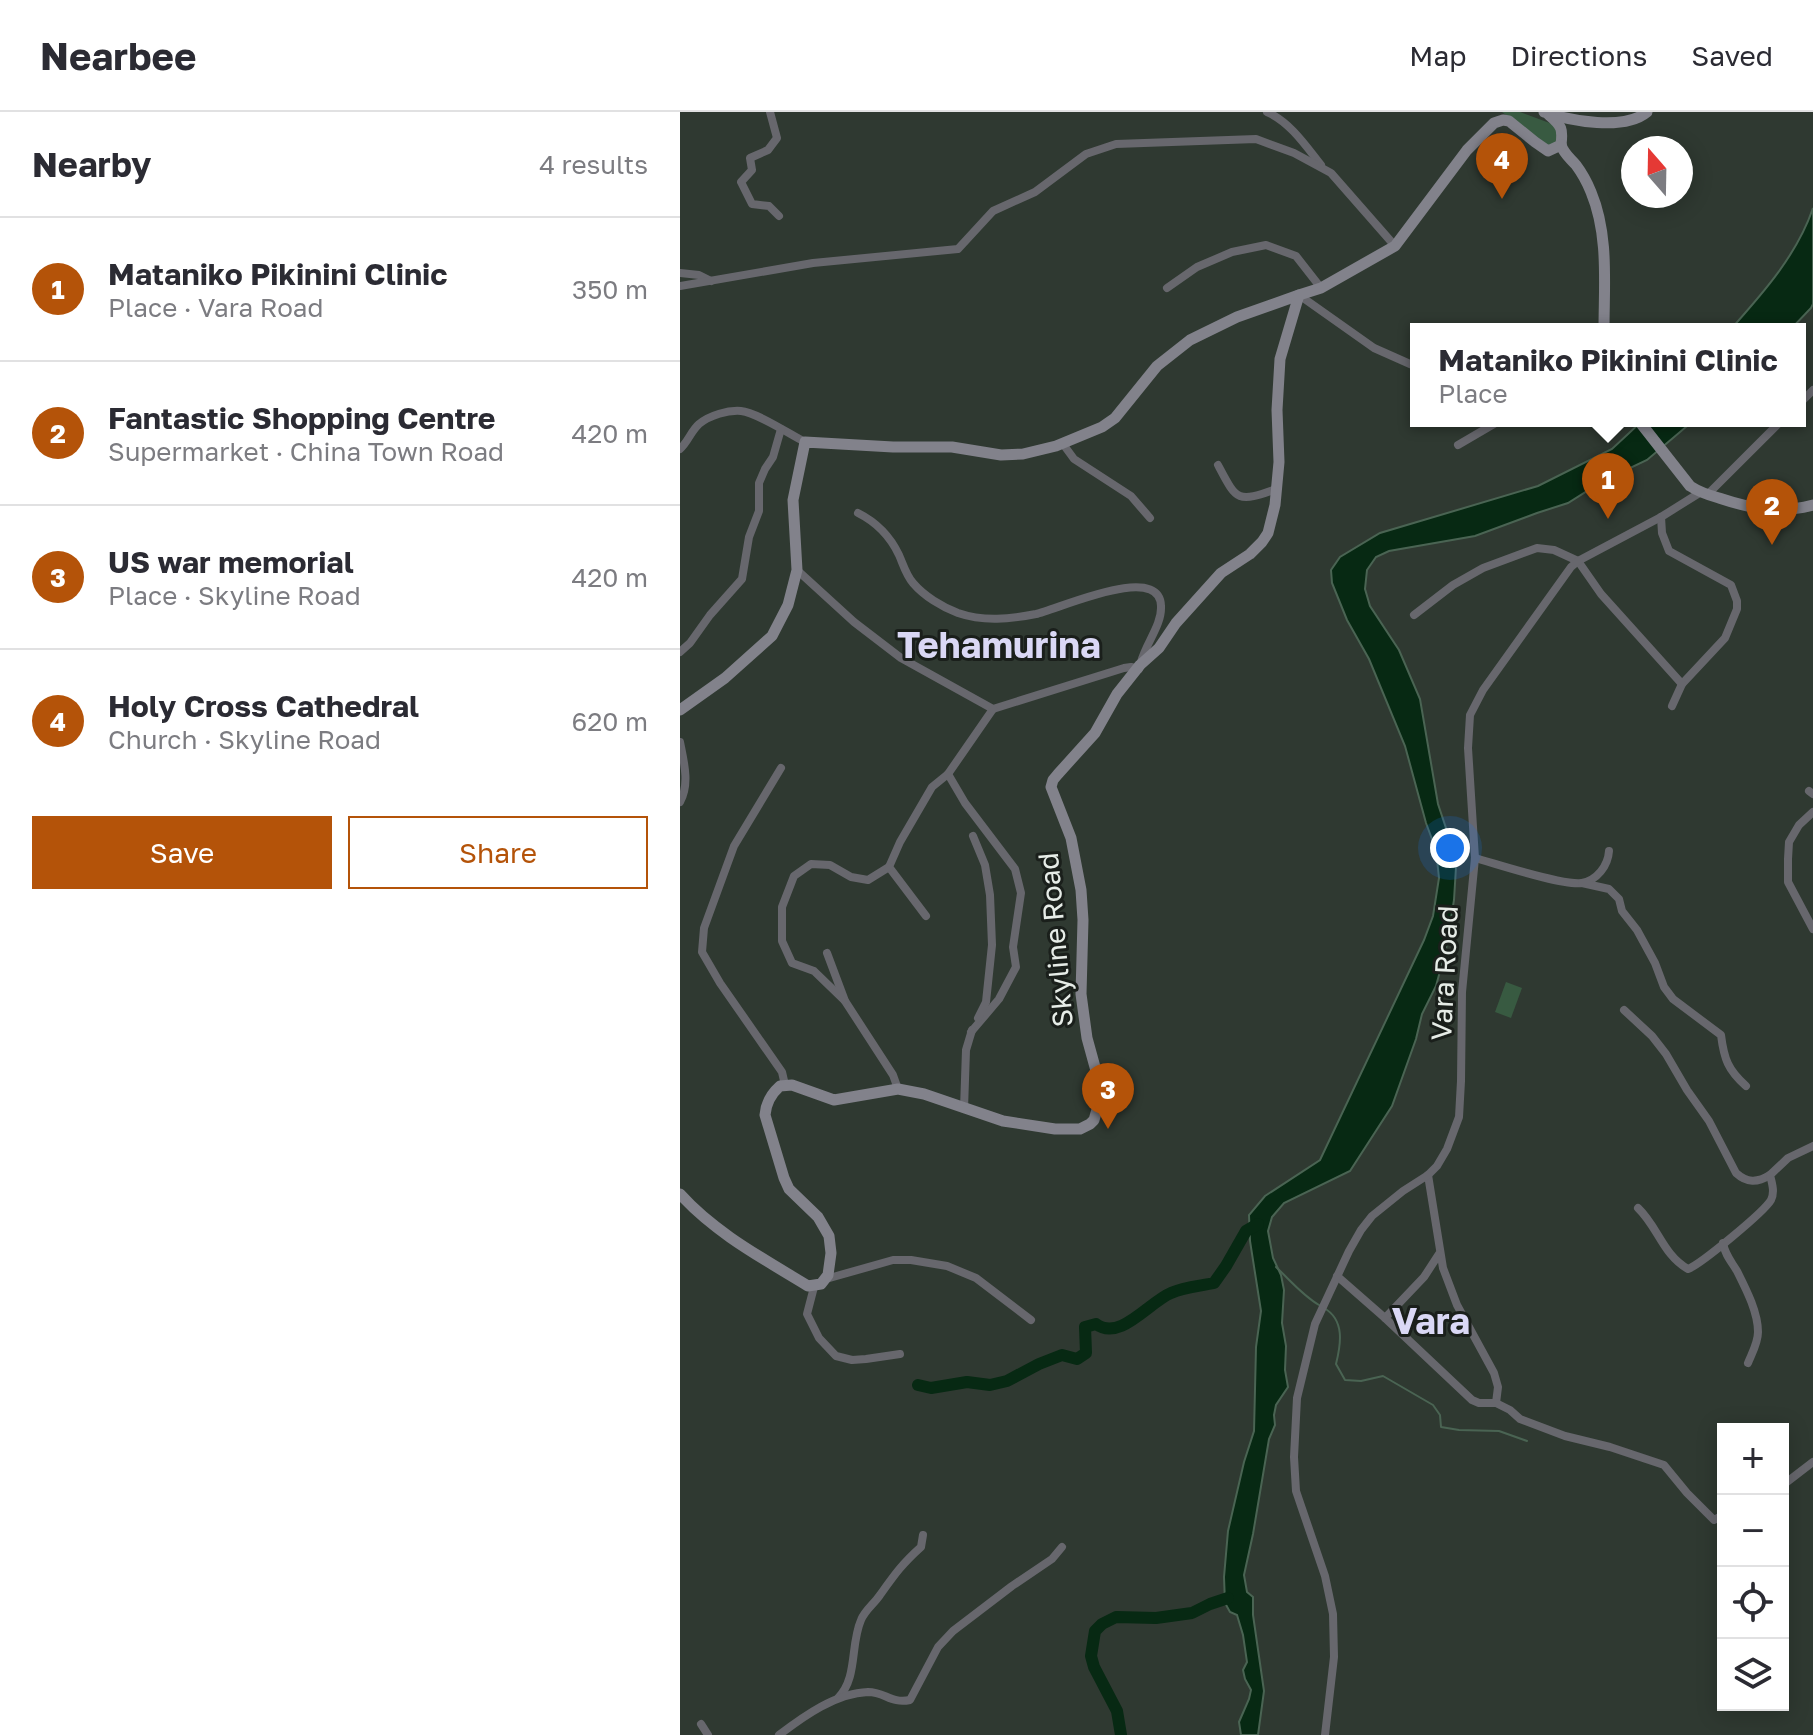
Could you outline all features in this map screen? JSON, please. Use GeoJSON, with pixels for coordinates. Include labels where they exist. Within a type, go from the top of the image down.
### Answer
{"type":"FeatureCollection","features":[{"type":"Feature","properties":{"kind":"street"},"geometry":{"type":"LineString","coordinates":[[770,112],[777,138],[768,150],[750,158],[752,170],[741,182],[752,204],[769,206],[779,216]]}},
{"type":"Feature","properties":{"kind":"street"},"geometry":{"type":"LineString","coordinates":[[1267,112],[1301,139],[1324,169]]}},
{"type":"Feature","properties":{"kind":"street"},"geometry":{"type":"LineString","coordinates":[[1545,112],[1567,119],[1612,123],[1633,116],[1641,117],[1647,112]]}},
{"type":"Feature","properties":{"kind":"street"},"geometry":{"type":"LineString","coordinates":[[1545,112],[1558,121],[1562,131],[1561,145],[1585,177],[1600,219],[1604,323]]}},
{"type":"Feature","properties":{"kind":"street"},"geometry":{"type":"LineString","coordinates":[[680,449],[700,423],[721,412],[744,411],[805,442],[952,447],[1001,455],[1023,454],[1063,444],[1115,418],[1157,366],[1190,340],[1237,317],[1321,288],[1395,246],[1494,118],[1509,121],[1548,151],[1561,145],[1571,129],[1582,120]]}},
{"type":"Feature","properties":{"kind":"street"},"geometry":{"type":"LineString","coordinates":[[680,286],[813,263],[958,249],[993,211],[1035,192],[1086,154],[1116,144],[1256,139],[1294,153],[1331,173],[1395,246]]}},
{"type":"Feature","properties":{"kind":"street"},"geometry":{"type":"LineString","coordinates":[[1167,288],[1197,267],[1232,252],[1266,245],[1296,256],[1321,288]]}},
{"type":"Feature","properties":{"kind":"street"},"geometry":{"type":"LineString","coordinates":[[680,273],[699,275],[712,282]]}},
{"type":"Feature","properties":{"kind":"street"},"geometry":{"type":"LineString","coordinates":[[1299,295],[1374,348],[1410,364]]}},
{"type":"Feature","properties":{"kind":"street","name":"Skyline Road"},"geometry":{"type":"LineString","coordinates":[[785,1085],[834,1100],[898,1089],[924,1094],[1003,1121],[1055,1129],[1080,1129],[1096,1117],[1098,1078],[1087,1038],[1081,994],[1081,890],[1071,838],[1051,787],[1053,780],[1095,733],[1117,694],[1159,648],[1176,623],[1221,573],[1262,542],[1271,523],[1279,462],[1277,410],[1280,359],[1299,295]]}},
{"type":"Feature","properties":{"kind":"street"},"geometry":{"type":"LineString","coordinates":[[1458,445],[1489,427]]}},
{"type":"Feature","properties":{"kind":"street"},"geometry":{"type":"LineString","coordinates":[[1644,427],[1690,486],[1704,494],[1769,511],[1813,505]]}},
{"type":"Feature","properties":{"kind":"street","name":"Vara Road"},"geometry":{"type":"LineString","coordinates":[[1325,1735],[1334,1657],[1333,1614],[1325,1576],[1296,1491],[1297,1398],[1315,1324],[1361,1230],[1372,1216],[1437,1166],[1459,1117],[1462,992],[1475,858],[1468,748],[1470,715],[1483,690],[1571,567],[1704,494],[1775,427]]}},
{"type":"Feature","properties":{"kind":"street"},"geometry":{"type":"LineString","coordinates":[[680,652],[742,579],[749,537],[759,511],[759,483],[773,457],[781,429]]}},
{"type":"Feature","properties":{"kind":"street"},"geometry":{"type":"LineString","coordinates":[[680,710],[725,678],[772,636],[788,605],[797,570],[793,500],[805,442]]}},
{"type":"Feature","properties":{"kind":"street"},"geometry":{"type":"LineString","coordinates":[[1063,444],[1074,459],[1131,496],[1150,518]]}},
{"type":"Feature","properties":{"kind":"street"},"geometry":{"type":"LineString","coordinates":[[1218,465],[1232,491],[1240,497],[1253,498],[1276,489]]}},
{"type":"Feature","properties":{"kind":"street"},"geometry":{"type":"LineString","coordinates":[[845,1001],[814,971],[792,963],[782,941],[782,907],[794,876],[811,864],[830,865],[851,877],[868,880],[889,867],[932,787],[948,774],[993,709],[1124,668],[1140,667],[1145,647],[1160,619],[1161,600],[1156,591],[1142,587],[1118,588],[1039,613],[977,618],[941,605],[920,590],[911,582],[896,549],[882,530],[858,513]]}},
{"type":"Feature","properties":{"kind":"street"},"geometry":{"type":"LineString","coordinates":[[1661,517],[1662,533],[1669,551],[1731,585],[1737,601],[1737,609],[1725,638],[1682,684],[1672,706]]}},
{"type":"Feature","properties":{"kind":"street"},"geometry":{"type":"LineString","coordinates":[[1414,615],[1453,585],[1483,568],[1537,548],[1554,550],[1578,561],[1601,594],[1682,684]]}},
{"type":"Feature","properties":{"kind":"street"},"geometry":{"type":"LineString","coordinates":[[797,570],[854,622],[901,658],[993,709]]}},
{"type":"Feature","properties":{"kind":"street"},"geometry":{"type":"LineString","coordinates":[[680,742],[685,794],[680,802]]}},
{"type":"Feature","properties":{"kind":"street"},"geometry":{"type":"LineString","coordinates":[[781,768],[734,846],[704,928],[702,952],[782,1072],[785,1085],[776,1090],[766,1106],[767,1126],[789,1189],[818,1217],[829,1236],[831,1253],[826,1279]]}},
{"type":"Feature","properties":{"kind":"street"},"geometry":{"type":"LineString","coordinates":[[948,774],[965,803],[1015,869],[1021,893],[1013,947],[1016,967],[999,999],[971,1032]]}},
{"type":"Feature","properties":{"kind":"street"},"geometry":{"type":"LineString","coordinates":[[1813,812],[1799,825],[1789,842],[1788,859],[1788,882],[1813,929]]}},
{"type":"Feature","properties":{"kind":"street"},"geometry":{"type":"LineString","coordinates":[[964,1109],[966,1050],[986,1002],[992,945],[985,865],[973,836]]}},
{"type":"Feature","properties":{"kind":"street"},"geometry":{"type":"LineString","coordinates":[[1582,883],[1601,871],[1608,861],[1609,851]]}},
{"type":"Feature","properties":{"kind":"street"},"geometry":{"type":"LineString","coordinates":[[1475,858],[1566,882],[1609,889],[1619,899],[1622,911],[1637,930],[1664,987],[1673,999],[1721,1035],[1724,1055],[1732,1074],[1746,1086]]}},
{"type":"Feature","properties":{"kind":"street"},"geometry":{"type":"LineString","coordinates":[[889,867],[926,916]]}},
{"type":"Feature","properties":{"kind":"street"},"geometry":{"type":"LineString","coordinates":[[827,953],[845,1001],[893,1075],[898,1089]]}},
{"type":"Feature","properties":{"kind":"street"},"geometry":{"type":"LineString","coordinates":[[1624,1010],[1666,1054],[1742,1179],[1752,1182],[1762,1180],[1788,1158],[1813,1146]]}},
{"type":"Feature","properties":{"kind":"street"},"geometry":{"type":"LineString","coordinates":[[1428,1175],[1443,1268],[1457,1305],[1494,1373],[1498,1387],[1496,1403]]}},
{"type":"Feature","properties":{"kind":"street"},"geometry":{"type":"LineString","coordinates":[[1638,1208],[1655,1228],[1665,1250],[1688,1269],[1702,1262],[1761,1213],[1773,1193],[1770,1175]]}},
{"type":"Feature","properties":{"kind":"street"},"geometry":{"type":"LineString","coordinates":[[680,1194],[716,1227],[808,1286],[814,1287],[826,1279],[893,1260],[911,1260],[947,1266],[976,1278],[1031,1320]]}},
{"type":"Feature","properties":{"kind":"street"},"geometry":{"type":"LineString","coordinates":[[1723,1243],[1727,1258],[1746,1290],[1758,1331],[1748,1363]]}},
{"type":"Feature","properties":{"kind":"street"},"geometry":{"type":"LineString","coordinates":[[1385,1318],[1424,1277],[1439,1254]]}},
{"type":"Feature","properties":{"kind":"street"},"geometry":{"type":"LineString","coordinates":[[1337,1276],[1472,1400],[1496,1403],[1520,1419],[1565,1436],[1664,1465],[1687,1493],[1714,1520],[1717,1518]]}},
{"type":"Feature","properties":{"kind":"street"},"geometry":{"type":"LineString","coordinates":[[814,1287],[807,1314],[819,1338],[836,1356],[852,1360],[900,1354]]}},
{"type":"Feature","properties":{"kind":"street"},"geometry":{"type":"LineString","coordinates":[[1789,1480],[1813,1462]]}},
{"type":"Feature","properties":{"kind":"street"},"geometry":{"type":"LineString","coordinates":[[837,1699],[848,1683],[856,1634],[864,1614],[901,1565],[921,1547],[923,1535]]}},
{"type":"Feature","properties":{"kind":"street"},"geometry":{"type":"LineString","coordinates":[[779,1735],[837,1699],[871,1692],[899,1702],[910,1700],[938,1647],[953,1631],[1052,1559],[1062,1547]]}},
{"type":"Feature","properties":{"kind":"street"},"geometry":{"type":"LineString","coordinates":[[701,1724],[708,1735]]}},
{"type":"Feature","properties":{"kind":"shaded area"},"geometry":{"type":"Polygon","coordinates":[[[1502,112],[1520,112],[1555,125],[1559,128],[1556,145],[1547,146],[1502,112]]]}},
{"type":"Feature","properties":{"kind":"shaded area"},"geometry":{"type":"Polygon","coordinates":[[[1813,208],[1811,308],[1797,323],[1736,323],[1767,287],[1806,225],[1813,208]]]}},
{"type":"Feature","properties":{"kind":"shaded area"},"geometry":{"type":"Polygon","coordinates":[[[1636,427],[1686,427],[1647,460],[1603,481],[1568,503],[1475,536],[1389,551],[1376,557],[1367,570],[1365,589],[1370,606],[1399,650],[1420,699],[1438,804],[1454,852],[1454,900],[1436,986],[1422,1014],[1392,1106],[1350,1171],[1284,1203],[1272,1217],[1268,1231],[1284,1290],[1282,1323],[1288,1387],[1276,1405],[1275,1425],[1269,1439],[1244,1575],[1247,1592],[1253,1597],[1264,1691],[1258,1735],[1241,1735],[1239,1722],[1251,1690],[1243,1670],[1247,1662],[1243,1635],[1237,1615],[1230,1612],[1225,1603],[1224,1577],[1228,1531],[1254,1431],[1256,1347],[1261,1311],[1249,1215],[1265,1196],[1320,1160],[1424,940],[1433,916],[1439,878],[1436,850],[1405,746],[1369,659],[1347,620],[1332,583],[1331,570],[1340,557],[1380,533],[1538,486],[1612,449],[1636,427]]]}},
{"type":"Feature","properties":{"kind":"shaded area"},"geometry":{"type":"Polygon","coordinates":[[[1506,982],[1522,988],[1511,1018],[1495,1012],[1506,982]]]}},
{"type":"Feature","properties":{"kind":"waterway"},"geometry":{"type":"LineString","coordinates":[[918,1385],[931,1388],[967,1382],[990,1385],[1007,1381],[1062,1355],[1077,1359],[1086,1353],[1085,1327],[1096,1324],[1115,1328],[1134,1319],[1171,1293],[1214,1283],[1246,1231],[1258,1224]]}},
{"type":"Feature","properties":{"kind":"waterway"},"geometry":{"type":"LineString","coordinates":[[1276,1267],[1319,1305]]}},
{"type":"Feature","properties":{"kind":"waterway"},"geometry":{"type":"LineString","coordinates":[[1324,1308],[1331,1313],[1338,1326],[1340,1341],[1336,1364],[1345,1380],[1361,1381],[1383,1376],[1433,1405],[1440,1415],[1441,1427],[1499,1431],[1527,1441]]}},
{"type":"Feature","properties":{"kind":"waterway"},"geometry":{"type":"LineString","coordinates":[[1121,1735],[1117,1711],[1091,1656],[1095,1631],[1116,1617],[1156,1618],[1192,1613],[1228,1598]]}},
{"type":"Feature","properties":{"kind":"place","name":"Holy Cross Cathedral"},"geometry":{"type":"Point","coordinates":[1502,199]}},
{"type":"Feature","properties":{"kind":"place","name":"Mataniko Pikinini Clinic"},"geometry":{"type":"Point","coordinates":[1608,519]}},
{"type":"Feature","properties":{"kind":"place","name":"Fantastic Shopping Centre"},"geometry":{"type":"Point","coordinates":[1772,545]}},
{"type":"Feature","properties":{"kind":"place","name":"US war memorial"},"geometry":{"type":"Point","coordinates":[1108,1129]}},
{"type":"Feature","properties":{"kind":"district","name":"Tehamurina"},"geometry":{"type":"Point","coordinates":[999,644]}},
{"type":"Feature","properties":{"kind":"district","name":"Vara"},"geometry":{"type":"Point","coordinates":[1431,1320]}}]}
